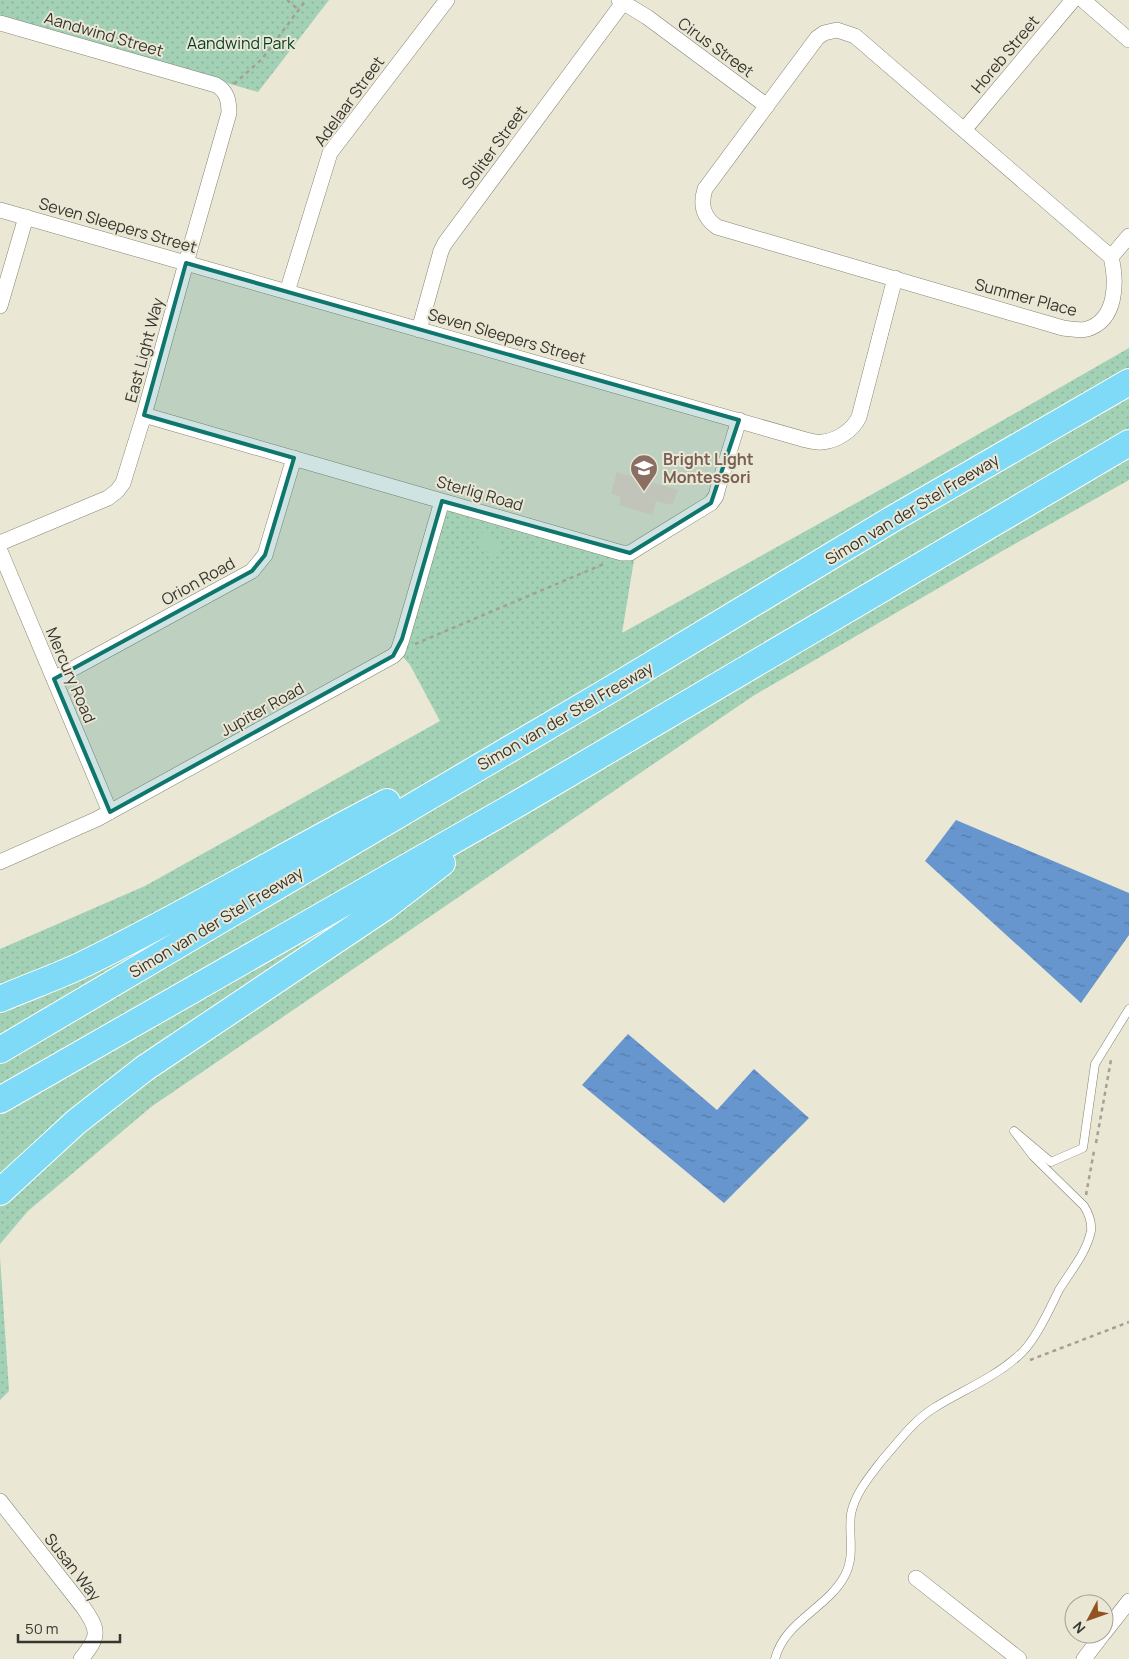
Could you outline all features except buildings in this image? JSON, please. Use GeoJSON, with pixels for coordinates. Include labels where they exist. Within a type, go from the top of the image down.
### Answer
{"type":"FeatureCollection","features":[{"type":"Feature","properties":{"kind":"highway","name":"Simon van der Stel Freeway"},"geometry":{"type":"LineString","coordinates":[[0,1050],[704,634],[894,518],[1129,382]]}},
{"type":"Feature","properties":{"kind":"highway"},"geometry":{"type":"LineString","coordinates":[[0,1100],[524,800],[1129,443]]}},
{"type":"Feature","properties":{"kind":"highway"},"geometry":{"type":"LineString","coordinates":[[0,999],[82,964],[139,936],[329,832],[468,761],[495,749],[518,744]]}},
{"type":"Feature","properties":{"kind":"highway"},"geometry":{"type":"LineString","coordinates":[[0,1192],[76,1122],[145,1068],[385,907],[524,800]]}},
{"type":"Feature","properties":{"kind":"street","name":"Adelaar Street"},"geometry":{"type":"LineString","coordinates":[[287,292],[330,153],[447,0]]}},
{"type":"Feature","properties":{"kind":"street","name":"Horeb Street"},"geometry":{"type":"LineString","coordinates":[[964,130],[1073,0]]}},
{"type":"Feature","properties":{"kind":"street"},"geometry":{"type":"LineString","coordinates":[[1083,0],[1129,40]]}},
{"type":"Feature","properties":{"kind":"street","name":"Cirus Street"},"geometry":{"type":"LineString","coordinates":[[622,1],[647,17],[767,106]]}},
{"type":"Feature","properties":{"kind":"street","name":"Soliter Street"},"geometry":{"type":"LineString","coordinates":[[419,330],[441,251],[445,243],[622,1]]}},
{"type":"Feature","properties":{"kind":"street","name":"Aandwind Street"},"geometry":{"type":"LineString","coordinates":[[0,23],[208,82],[225,92]]}},
{"type":"Feature","properties":{"kind":"street","name":"Summer Place"},"geometry":{"type":"LineString","coordinates":[[837,30],[855,36],[964,130],[1111,257],[1115,272],[1114,293],[1108,312],[1100,323],[1087,329],[1063,328],[717,227],[709,222],[704,213],[702,205],[705,189],[818,38],[824,33],[837,30]]}},
{"type":"Feature","properties":{"kind":"street","name":"East Light Way"},"geometry":{"type":"LineString","coordinates":[[0,543],[108,498],[124,483],[229,113],[229,100],[225,92]]}},
{"type":"Feature","properties":{"kind":"street","name":"Seven Sleepers Street"},"geometry":{"type":"LineString","coordinates":[[0,210],[806,440],[822,442],[834,439],[847,432],[856,424],[895,278]]}},
{"type":"Feature","properties":{"kind":"street"},"geometry":{"type":"LineString","coordinates":[[0,306],[26,217]]}},
{"type":"Feature","properties":{"kind":"street"},"geometry":{"type":"LineString","coordinates":[[1111,257],[1129,236]]}},
{"type":"Feature","properties":{"kind":"street","name":"Sterlig Road"},"geometry":{"type":"LineString","coordinates":[[144,415],[442,500],[622,554],[630,553]]}},
{"type":"Feature","properties":{"kind":"street"},"geometry":{"type":"LineString","coordinates":[[630,553],[711,503],[716,496],[739,420]]}},
{"type":"Feature","properties":{"kind":"street","name":"Orion Road"},"geometry":{"type":"LineString","coordinates":[[54,679],[252,571],[265,555],[294,458]]}},
{"type":"Feature","properties":{"kind":"street"},"geometry":{"type":"LineString","coordinates":[[398,652],[442,500]]}},
{"type":"Feature","properties":{"kind":"street","name":"Mercury Road"},"geometry":{"type":"LineString","coordinates":[[0,551],[110,812]]}},
{"type":"Feature","properties":{"kind":"street","name":"Jupiter Road"},"geometry":{"type":"LineString","coordinates":[[0,862],[97,819],[388,660],[398,652]]}},
{"type":"Feature","properties":{"kind":"street","name":"Susan Way"},"geometry":{"type":"LineString","coordinates":[[0,1501],[95,1626],[93,1643],[81,1659]]}},
{"type":"Feature","properties":{"kind":"street"},"geometry":{"type":"LineString","coordinates":[[916,1578],[1019,1659]]}},
{"type":"Feature","properties":{"kind":"street"},"geometry":{"type":"LineString","coordinates":[[1114,1621],[1129,1602]]}},
{"type":"Feature","properties":{"kind":"street"},"geometry":{"type":"LineString","coordinates":[[1084,1659],[1096,1644]]}},
{"type":"Feature","properties":{"kind":"lane"},"geometry":{"type":"LineString","coordinates":[[775,1659],[782,1641],[791,1630],[838,1588],[845,1576],[851,1560],[850,1524],[853,1506],[863,1486],[906,1433],[926,1414],[998,1372],[1019,1356],[1028,1346],[1086,1248],[1091,1229],[1091,1220],[1084,1206],[1033,1156],[1014,1131],[1051,1162],[1083,1148],[1095,1064],[1129,1009]]}},
{"type":"Feature","properties":{"kind":"path"},"geometry":{"type":"LineString","coordinates":[[286,0],[300,10]]}},
{"type":"Feature","properties":{"kind":"path"},"geometry":{"type":"LineString","coordinates":[[225,92],[262,59],[306,0]]}},
{"type":"Feature","properties":{"kind":"path"},"geometry":{"type":"LineString","coordinates":[[398,652],[630,553]]}},
{"type":"Feature","properties":{"kind":"path"},"geometry":{"type":"LineString","coordinates":[[1084,1206],[1111,1057]]}},
{"type":"Feature","properties":{"kind":"path"},"geometry":{"type":"LineString","coordinates":[[1019,1356],[1026,1362],[1129,1322]]}},
{"type":"Feature","properties":{"kind":"highlighted area"},"geometry":{"type":"Polygon","coordinates":[[[186,263],[739,420],[711,503],[630,553],[442,501],[402,639],[393,656],[110,812],[54,679],[252,571],[265,555],[294,458],[144,415],[186,263]]]}},
{"type":"Feature","properties":{"kind":"shaded area","name":"Bright Light Montessori"},"geometry":{"type":"Polygon","coordinates":[[[617,472],[678,490],[672,505],[656,501],[652,515],[619,505],[621,497],[611,494],[617,472]]]}},
{"type":"Feature","properties":{"kind":"green space","name":"Aandwind Park"},"geometry":{"type":"Polygon","coordinates":[[[0,0],[329,0],[258,92],[0,17],[0,0]]]}},
{"type":"Feature","properties":{"kind":"green space"},"geometry":{"type":"Polygon","coordinates":[[[1129,348],[1129,480],[1004,550],[753,696],[151,1107],[28,1211],[0,1244],[0,949],[145,886],[440,721],[410,665],[398,651],[442,501],[630,553],[634,560],[622,633],[914,471],[1129,348]]]}},
{"type":"Feature","properties":{"kind":"green space"},"geometry":{"type":"Polygon","coordinates":[[[485,529],[489,531],[493,539],[502,544],[503,550],[492,554],[483,549],[479,540],[485,529]]]}},
{"type":"Feature","properties":{"kind":"green space"},"geometry":{"type":"Polygon","coordinates":[[[0,1257],[9,1391],[0,1400],[0,1257]]]}},
{"type":"Feature","properties":{"kind":"water"},"geometry":{"type":"Polygon","coordinates":[[[956,820],[1129,893],[1129,935],[1081,1003],[925,861],[956,820]]]}},
{"type":"Feature","properties":{"kind":"water"},"geometry":{"type":"Polygon","coordinates":[[[628,1034],[717,1110],[754,1069],[809,1118],[724,1203],[582,1085],[628,1034]]]}},
{"type":"Feature","properties":{"kind":"place","name":"Bright Light Montessori"},"geometry":{"type":"Point","coordinates":[644,492]}}]}
